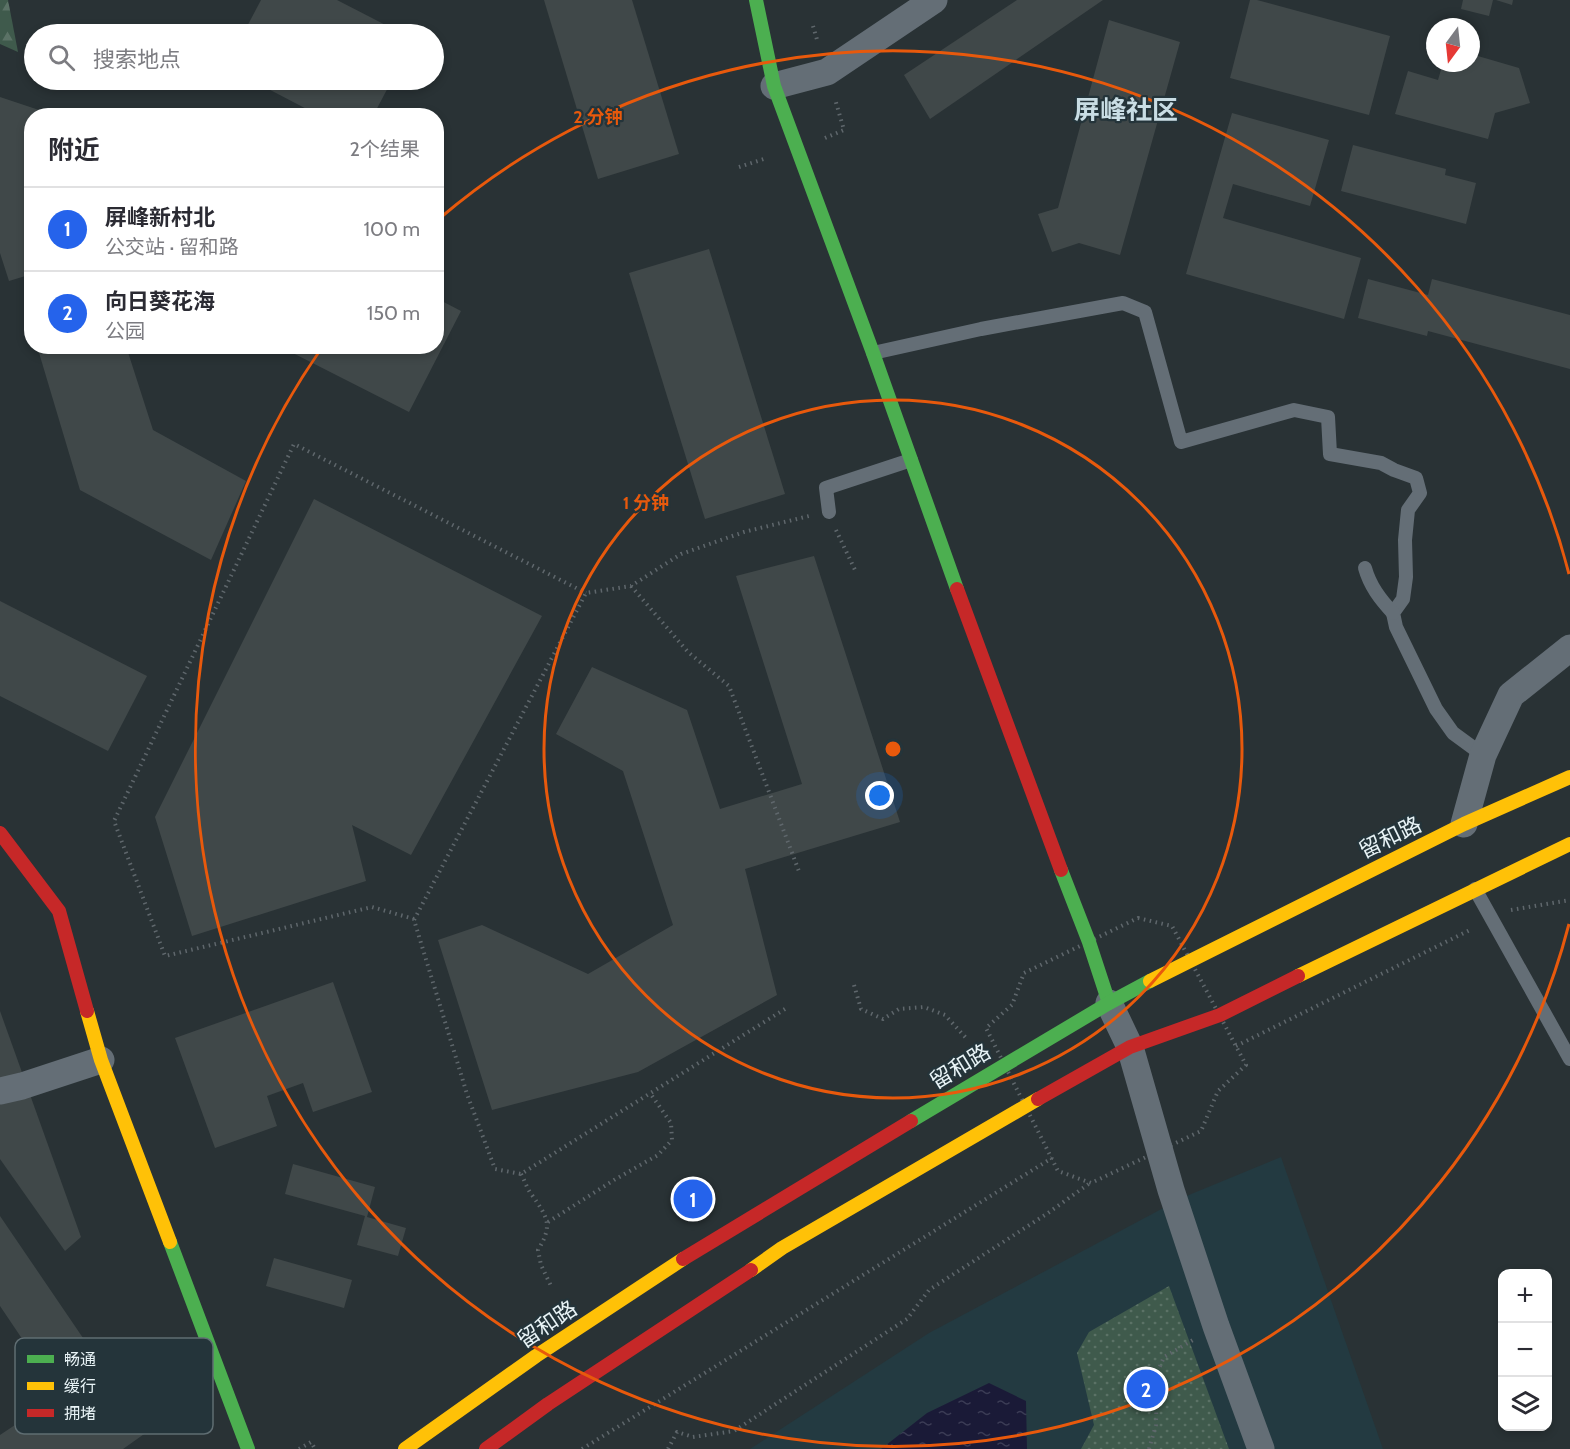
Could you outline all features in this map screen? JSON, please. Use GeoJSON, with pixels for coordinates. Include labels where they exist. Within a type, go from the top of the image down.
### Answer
{"type":"FeatureCollection","features":[{"type":"Feature","properties":{"kind":"main road"},"geometry":{"type":"LineString","coordinates":[[756,0],[774,86],[796,149],[873,353],[995,695],[1089,942],[1109,1003]]}},
{"type":"Feature","properties":{"kind":"main road","name":"留和路"},"geometry":{"type":"LineString","coordinates":[[405,1449],[537,1356],[714,1239],[1109,1003],[1190,960],[1464,824],[1570,777]]}},
{"type":"Feature","properties":{"kind":"main road"},"geometry":{"type":"LineString","coordinates":[[0,833],[59,911],[101,1060],[206,1338]]}},
{"type":"Feature","properties":{"kind":"main road"},"geometry":{"type":"LineString","coordinates":[[486,1449],[548,1404],[736,1281],[782,1248],[980,1131],[1130,1047],[1220,1015],[1570,844]]}},
{"type":"Feature","properties":{"kind":"main road"},"geometry":{"type":"LineString","coordinates":[[213,1356],[248,1449]]}},
{"type":"Feature","properties":{"kind":"street"},"geometry":{"type":"LineString","coordinates":[[774,86],[827,72],[934,0]]}},
{"type":"Feature","properties":{"kind":"street"},"geometry":{"type":"LineString","coordinates":[[1464,824],[1483,755],[1511,695],[1570,648]]}},
{"type":"Feature","properties":{"kind":"street"},"geometry":{"type":"LineString","coordinates":[[1109,1003],[1130,1047],[1171,1190],[1216,1326],[1261,1449]]}},
{"type":"Feature","properties":{"kind":"street"},"geometry":{"type":"LineString","coordinates":[[0,1091],[101,1060]]}},
{"type":"Feature","properties":{"kind":"lane"},"geometry":{"type":"LineString","coordinates":[[873,353],[981,329],[1123,303],[1145,312],[1180,442],[1294,410],[1328,417],[1330,454],[1381,463],[1416,478],[1420,492],[1408,510],[1403,599],[1393,613]]}},
{"type":"Feature","properties":{"kind":"lane"},"geometry":{"type":"LineString","coordinates":[[829,512],[826,488],[911,460]]}},
{"type":"Feature","properties":{"kind":"lane"},"geometry":{"type":"LineString","coordinates":[[1365,568],[1368,580],[1379,598],[1393,613],[1395,627],[1436,709],[1453,734],[1483,755]]}},
{"type":"Feature","properties":{"kind":"lane"},"geometry":{"type":"LineString","coordinates":[[1475,889],[1570,1059]]}},
{"type":"Feature","properties":{"kind":"path"},"geometry":{"type":"LineString","coordinates":[[414,920],[372,907],[165,956],[114,821],[294,444],[586,593],[631,586],[681,554],[744,532],[829,512],[856,572]]}},
{"type":"Feature","properties":{"kind":"path"},"geometry":{"type":"LineString","coordinates":[[631,586],[688,652],[729,686],[800,874]]}},
{"type":"Feature","properties":{"kind":"path"},"geometry":{"type":"LineString","coordinates":[[586,593],[414,920],[467,1094],[495,1169],[521,1174],[785,1009]]}},
{"type":"Feature","properties":{"kind":"path"},"geometry":{"type":"LineString","coordinates":[[1236,1046],[1512,910],[1570,900]]}},
{"type":"Feature","properties":{"kind":"path"},"geometry":{"type":"LineString","coordinates":[[854,985],[861,1009],[883,1019],[899,1009],[924,1007],[945,1015],[967,1039]]}},
{"type":"Feature","properties":{"kind":"path"},"geometry":{"type":"LineString","coordinates":[[548,1222],[658,1155],[672,1140],[671,1123],[650,1093]]}},
{"type":"Feature","properties":{"kind":"path"},"geometry":{"type":"LineString","coordinates":[[582,1449],[1052,1158]]}},
{"type":"Feature","properties":{"kind":"path"},"geometry":{"type":"LineString","coordinates":[[521,1174],[548,1222],[546,1237],[538,1250],[541,1265],[551,1286]]}},
{"type":"Feature","properties":{"kind":"path"},"geometry":{"type":"LineString","coordinates":[[668,1449],[677,1432],[693,1437],[734,1431],[907,1319],[929,1290],[1091,1183]]}},
{"type":"Feature","properties":{"kind":"path"},"geometry":{"type":"LineString","coordinates":[[1149,1449],[1156,1425],[1157,1373],[1164,1357],[1216,1326]]}},
{"type":"Feature","properties":{"kind":"path"},"geometry":{"type":"LineString","coordinates":[[300,1449],[311,1442],[315,1449]]}},
{"type":"Feature","properties":{"kind":"shaded area"},"geometry":{"type":"Polygon","coordinates":[[[1281,1157],[1383,1449],[750,1449],[929,1333],[1184,1197],[1281,1157]]]}},
{"type":"Feature","properties":{"kind":"green space"},"geometry":{"type":"Polygon","coordinates":[[[0,0],[8,0],[18,52],[0,44],[0,0]]]}},
{"type":"Feature","properties":{"kind":"green space"},"geometry":{"type":"Polygon","coordinates":[[[1169,1286],[1229,1449],[1081,1449],[1094,1425],[1077,1353],[1089,1332],[1169,1286]]]}},
{"type":"Feature","properties":{"kind":"water"},"geometry":{"type":"Polygon","coordinates":[[[989,1383],[1026,1401],[1027,1449],[881,1449],[927,1413],[989,1383]]]}},
{"type":"Feature","properties":{"kind":"building"},"geometry":{"type":"Polygon","coordinates":[[[261,0],[337,0],[384,24],[248,24],[261,0]]]}},
{"type":"Feature","properties":{"kind":"building"},"geometry":{"type":"Polygon","coordinates":[[[544,0],[632,0],[679,154],[598,179],[544,0]]]}},
{"type":"Feature","properties":{"kind":"building"},"geometry":{"type":"Polygon","coordinates":[[[1017,0],[1103,0],[930,119],[904,75],[1017,0]]]}},
{"type":"Feature","properties":{"kind":"building"},"geometry":{"type":"Polygon","coordinates":[[[1250,0],[1390,36],[1369,115],[1230,78],[1250,0]]]}},
{"type":"Feature","properties":{"kind":"building"},"geometry":{"type":"Polygon","coordinates":[[[1463,0],[1493,0],[1489,16],[1461,9],[1463,0]]]}},
{"type":"Feature","properties":{"kind":"building"},"geometry":{"type":"Polygon","coordinates":[[[1496,0],[1513,0],[1512,5],[1496,0]]]}},
{"type":"Feature","properties":{"kind":"building"},"geometry":{"type":"Polygon","coordinates":[[[1109,20],[1180,42],[1120,255],[1079,243],[1052,252],[1038,214],[1058,208],[1109,20]]]}},
{"type":"Feature","properties":{"kind":"building"},"geometry":{"type":"Polygon","coordinates":[[[1480,57],[1519,68],[1530,103],[1495,113],[1488,139],[1395,114],[1408,71],[1438,80],[1440,72],[1480,72],[1480,57]]]}},
{"type":"Feature","properties":{"kind":"building"},"geometry":{"type":"Polygon","coordinates":[[[270,90],[387,90],[377,108],[305,108],[270,90]]]}},
{"type":"Feature","properties":{"kind":"building"},"geometry":{"type":"Polygon","coordinates":[[[0,97],[33,108],[24,108],[24,276],[9,281],[0,253],[0,97]]]}},
{"type":"Feature","properties":{"kind":"building"},"geometry":{"type":"Polygon","coordinates":[[[1232,113],[1329,140],[1310,206],[1233,184],[1223,218],[1361,258],[1344,319],[1186,274],[1232,113]]]}},
{"type":"Feature","properties":{"kind":"building"},"geometry":{"type":"Polygon","coordinates":[[[1353,145],[1446,169],[1445,175],[1476,183],[1466,224],[1341,191],[1353,145]]]}},
{"type":"Feature","properties":{"kind":"building"},"geometry":{"type":"Polygon","coordinates":[[[709,249],[785,494],[705,519],[629,273],[709,249]]]}},
{"type":"Feature","properties":{"kind":"building"},"geometry":{"type":"Polygon","coordinates":[[[1368,279],[1428,295],[1432,279],[1570,315],[1570,369],[1428,331],[1427,336],[1358,318],[1368,279]]]}},
{"type":"Feature","properties":{"kind":"building"},"geometry":{"type":"Polygon","coordinates":[[[444,302],[461,311],[444,344],[444,302]]]}},
{"type":"Feature","properties":{"kind":"building"},"geometry":{"type":"Polygon","coordinates":[[[39,354],[129,354],[153,430],[246,481],[211,560],[80,490],[39,354]]]}},
{"type":"Feature","properties":{"kind":"building"},"geometry":{"type":"Polygon","coordinates":[[[295,354],[439,354],[409,412],[295,354]]]}},
{"type":"Feature","properties":{"kind":"building"},"geometry":{"type":"Polygon","coordinates":[[[314,499],[542,616],[411,855],[352,825],[366,881],[192,936],[155,817],[314,499]]]}},
{"type":"Feature","properties":{"kind":"building"},"geometry":{"type":"Polygon","coordinates":[[[814,556],[900,822],[745,869],[777,995],[638,1072],[492,1110],[438,940],[482,925],[588,974],[673,925],[623,771],[556,734],[592,667],[687,710],[720,809],[802,784],[736,576],[814,556]]]}},
{"type":"Feature","properties":{"kind":"building"},"geometry":{"type":"Polygon","coordinates":[[[0,601],[147,676],[108,751],[0,696],[0,601]]]}},
{"type":"Feature","properties":{"kind":"building"},"geometry":{"type":"Polygon","coordinates":[[[333,982],[372,1092],[313,1112],[303,1083],[267,1096],[277,1126],[215,1148],[175,1038],[333,982]]]}},
{"type":"Feature","properties":{"kind":"building"},"geometry":{"type":"Polygon","coordinates":[[[0,1011],[81,1237],[65,1251],[0,1159],[0,1011]]]}},
{"type":"Feature","properties":{"kind":"building"},"geometry":{"type":"Polygon","coordinates":[[[293,1164],[375,1187],[367,1217],[406,1228],[398,1256],[357,1245],[365,1216],[285,1194],[293,1164]]]}},
{"type":"Feature","properties":{"kind":"building"},"geometry":{"type":"Polygon","coordinates":[[[0,1216],[83,1338],[22,1338],[0,1306],[0,1216]]]}},
{"type":"Feature","properties":{"kind":"building"},"geometry":{"type":"Polygon","coordinates":[[[274,1258],[352,1280],[344,1308],[266,1286],[274,1258]]]}},
{"type":"Feature","properties":{"kind":"building"},"geometry":{"type":"Polygon","coordinates":[[[15,1425],[15,1434],[144,1434],[123,1449],[0,1449],[0,1435],[15,1425]]]}},
{"type":"Feature","properties":{"kind":"traffic: fast"},"geometry":{"type":"LineString","coordinates":[[756,0],[774,86],[957,589]]}},
{"type":"Feature","properties":{"kind":"traffic: fast"},"geometry":{"type":"LineString","coordinates":[[1061,870],[1089,942],[1109,1003]]}},
{"type":"Feature","properties":{"kind":"traffic: fast"},"geometry":{"type":"LineString","coordinates":[[911,1121],[1150,981]]}},
{"type":"Feature","properties":{"kind":"traffic: fast"},"geometry":{"type":"LineString","coordinates":[[170,1242],[206,1338]]}},
{"type":"Feature","properties":{"kind":"traffic: fast"},"geometry":{"type":"LineString","coordinates":[[213,1356],[248,1449]]}},
{"type":"Feature","properties":{"kind":"traffic: slow"},"geometry":{"type":"LineString","coordinates":[[1150,981],[1464,824],[1570,777]]}},
{"type":"Feature","properties":{"kind":"traffic: slow"},"geometry":{"type":"LineString","coordinates":[[1298,976],[1570,844]]}},
{"type":"Feature","properties":{"kind":"traffic: slow"},"geometry":{"type":"LineString","coordinates":[[87,1011],[101,1060],[170,1242]]}},
{"type":"Feature","properties":{"kind":"traffic: slow"},"geometry":{"type":"LineString","coordinates":[[751,1270],[782,1248],[1038,1099]]}},
{"type":"Feature","properties":{"kind":"traffic: slow"},"geometry":{"type":"LineString","coordinates":[[405,1449],[536,1356],[683,1259]]}},
{"type":"Feature","properties":{"kind":"traffic: jam"},"geometry":{"type":"LineString","coordinates":[[957,589],[1061,870]]}},
{"type":"Feature","properties":{"kind":"traffic: jam"},"geometry":{"type":"LineString","coordinates":[[0,833],[59,911],[87,1011]]}},
{"type":"Feature","properties":{"kind":"traffic: jam"},"geometry":{"type":"LineString","coordinates":[[1038,1099],[1130,1047],[1220,1015],[1298,976]]}},
{"type":"Feature","properties":{"kind":"traffic: jam"},"geometry":{"type":"LineString","coordinates":[[683,1259],[911,1121]]}},
{"type":"Feature","properties":{"kind":"traffic: jam"},"geometry":{"type":"LineString","coordinates":[[486,1449],[548,1404],[751,1270]]}},
{"type":"Feature","properties":{"kind":"place","name":"屏峰新村北"},"geometry":{"type":"Point","coordinates":[693,1199]}},
{"type":"Feature","properties":{"kind":"place","name":"向日葵花海"},"geometry":{"type":"Point","coordinates":[1146,1389]}},
{"type":"Feature","properties":{"kind":"district","name":"屏峰社区"},"geometry":{"type":"Point","coordinates":[1126,110]}}]}
